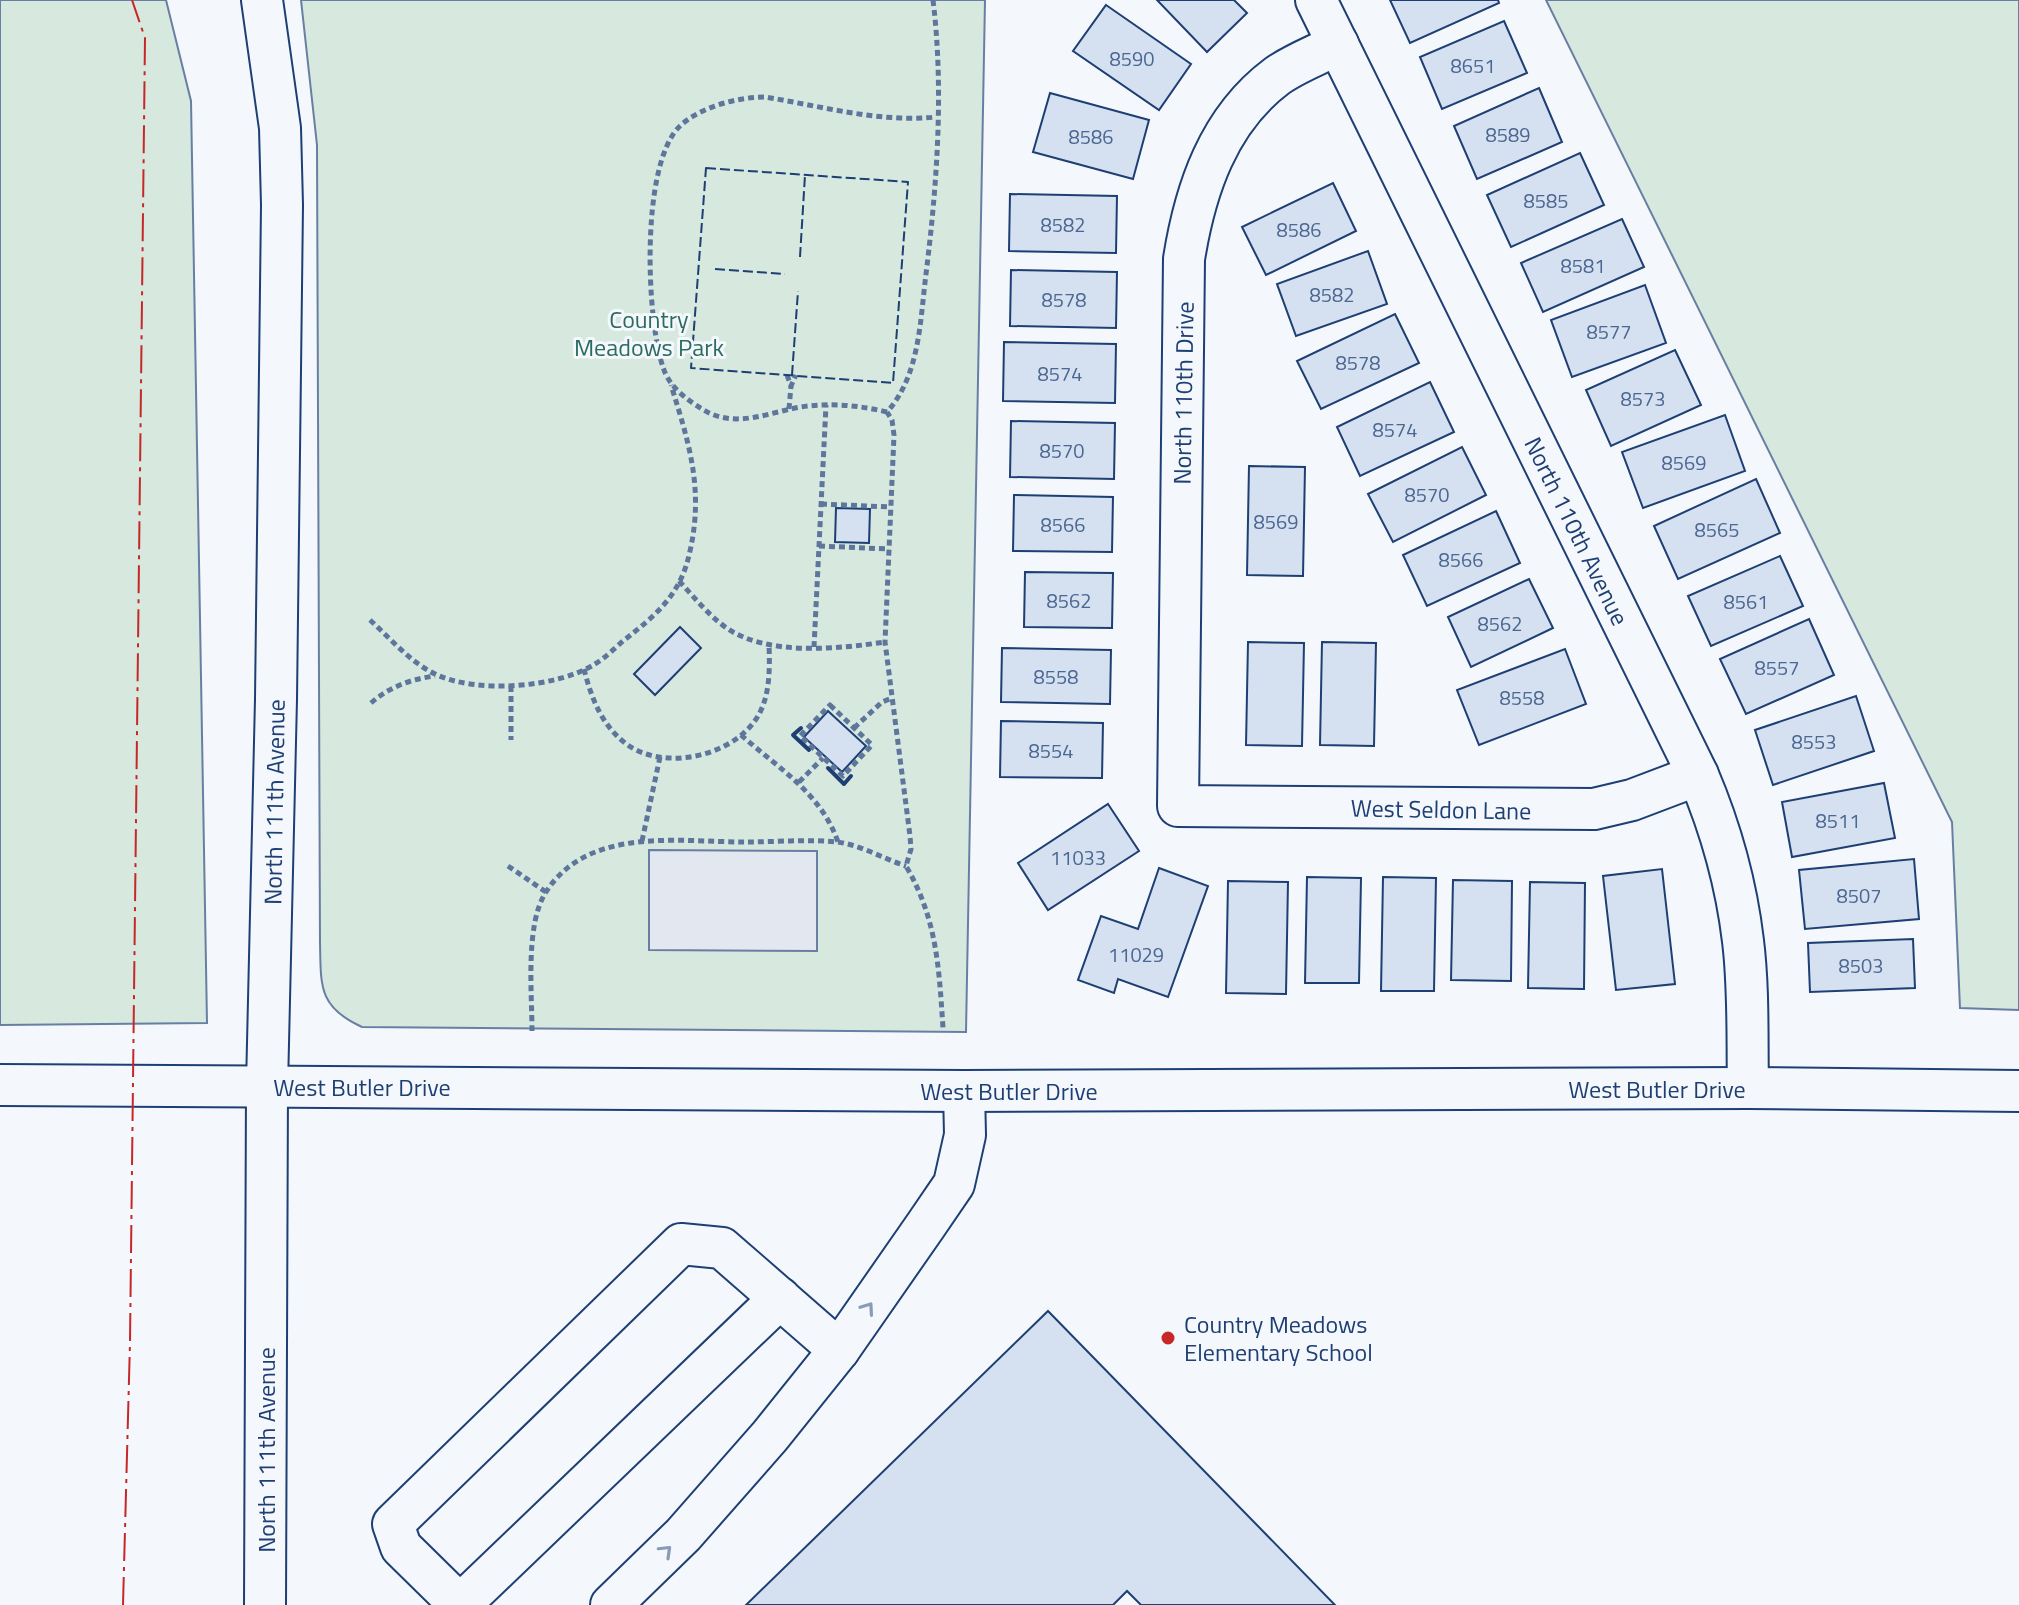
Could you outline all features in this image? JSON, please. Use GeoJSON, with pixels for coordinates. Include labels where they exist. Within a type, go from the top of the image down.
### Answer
{"type":"FeatureCollection","features":[{"type":"Feature","properties":{"kind":"street","name":"North 111th Avenue"},"geometry":{"type":"LineString","coordinates":[[262,0],[279,116],[282,205],[276,713],[267,1086],[265,1605]]}},
{"type":"Feature","properties":{"kind":"street","name":"North 110th Avenue"},"geometry":{"type":"LineString","coordinates":[[1316,0],[1698,775],[1720,829],[1733,878],[1741,929],[1748,1088]]}},
{"type":"Feature","properties":{"kind":"street","name":"North 110th Drive"},"geometry":{"type":"LineString","coordinates":[[1178,806],[1184,259],[1191,213],[1206,170],[1227,132],[1249,103],[1278,76],[1338,44]]}},
{"type":"Feature","properties":{"kind":"street","name":"West Seldon Lane"},"geometry":{"type":"LineString","coordinates":[[1178,806],[1594,809],[1632,800],[1698,775]]}},
{"type":"Feature","properties":{"kind":"street","name":"West Butler Drive"},"geometry":{"type":"LineString","coordinates":[[0,1085],[964,1091],[1748,1088],[2019,1091]]}},
{"type":"Feature","properties":{"kind":"street"},"geometry":{"type":"LineString","coordinates":[[611,1605],[683,1535],[770,1436],[839,1350],[954,1184],[965,1135],[964,1091]]}},
{"type":"Feature","properties":{"kind":"street"},"geometry":{"type":"LineString","coordinates":[[780,1298],[460,1605],[401,1547],[393,1524],[681,1244],[722,1248],[780,1298],[839,1350]]}},
{"type":"Feature","properties":{"kind":"path"},"geometry":{"type":"LineString","coordinates":[[887,412],[899,399],[916,349],[935,198],[937,68],[933,0]]}},
{"type":"Feature","properties":{"kind":"path"},"geometry":{"type":"LineString","coordinates":[[370,620],[410,658],[437,675],[472,684],[511,686],[571,675],[594,665],[662,609],[679,581],[690,552],[696,503],[694,461],[671,384],[663,369],[651,300],[651,212],[668,143],[679,127],[697,115],[750,97],[862,114],[920,119],[936,117]]}},
{"type":"Feature","properties":{"kind":"path"},"geometry":{"type":"LineString","coordinates":[[787,375],[791,386]]}},
{"type":"Feature","properties":{"kind":"path"},"geometry":{"type":"LineString","coordinates":[[789,409],[791,386],[796,375]]}},
{"type":"Feature","properties":{"kind":"path"},"geometry":{"type":"LineString","coordinates":[[671,384],[687,399],[715,415],[750,420],[789,409],[826,405],[887,412],[892,420],[894,435],[885,642],[910,836],[911,849],[906,866],[929,912],[936,944],[943,1028]]}},
{"type":"Feature","properties":{"kind":"path"},"geometry":{"type":"LineString","coordinates":[[814,647],[826,405]]}},
{"type":"Feature","properties":{"kind":"path"},"geometry":{"type":"LineString","coordinates":[[821,504],[890,507]]}},
{"type":"Feature","properties":{"kind":"path"},"geometry":{"type":"LineString","coordinates":[[819,546],[889,549]]}},
{"type":"Feature","properties":{"kind":"path"},"geometry":{"type":"LineString","coordinates":[[679,581],[710,615],[729,630],[759,644],[814,647],[885,642]]}},
{"type":"Feature","properties":{"kind":"path"},"geometry":{"type":"LineString","coordinates":[[584,669],[592,698],[605,722],[624,742],[638,751],[675,758],[726,745],[755,721],[765,701],[769,679],[769,645]]}},
{"type":"Feature","properties":{"kind":"path"},"geometry":{"type":"LineString","coordinates":[[371,703],[382,692],[437,675]]}},
{"type":"Feature","properties":{"kind":"path"},"geometry":{"type":"LineString","coordinates":[[511,686],[511,740]]}},
{"type":"Feature","properties":{"kind":"path"},"geometry":{"type":"LineString","coordinates":[[854,728],[882,702],[892,698]]}},
{"type":"Feature","properties":{"kind":"path"},"geometry":{"type":"LineString","coordinates":[[830,705],[854,728],[872,745],[843,776],[800,736],[830,705]]}},
{"type":"Feature","properties":{"kind":"path"},"geometry":{"type":"LineString","coordinates":[[741,735],[799,782],[829,820],[838,842]]}},
{"type":"Feature","properties":{"kind":"path"},"geometry":{"type":"LineString","coordinates":[[642,841],[660,757]]}},
{"type":"Feature","properties":{"kind":"path"},"geometry":{"type":"LineString","coordinates":[[799,782],[823,758]]}},
{"type":"Feature","properties":{"kind":"path"},"geometry":{"type":"LineString","coordinates":[[532,1031],[531,964],[534,935],[546,892],[563,873],[600,850],[642,841],[838,842],[906,866]]}},
{"type":"Feature","properties":{"kind":"path"},"geometry":{"type":"LineString","coordinates":[[508,866],[546,892]]}},
{"type":"Feature","properties":{"kind":"green space"},"geometry":{"type":"Polygon","coordinates":[[[0,0],[166,0],[191,101],[207,1023],[0,1025],[0,0]]]}},
{"type":"Feature","properties":{"kind":"green space","name":"Country Meadows Park"},"geometry":{"type":"Polygon","coordinates":[[[301,0],[985,0],[966,1032],[362,1027],[330,1003],[322,983],[320,943],[317,145],[301,0]]]}},
{"type":"Feature","properties":{"kind":"green space"},"geometry":{"type":"Polygon","coordinates":[[[1546,0],[2019,0],[2019,1010],[1960,1008],[1952,822],[1546,0]]]}},
{"type":"Feature","properties":{"kind":"shaded area"},"geometry":{"type":"Polygon","coordinates":[[[649,850],[817,851],[817,951],[649,950],[649,850]]]}},
{"type":"Feature","properties":{"kind":"building"},"geometry":{"type":"Polygon","coordinates":[[[1157,0],[1234,0],[1247,13],[1207,52],[1157,0]]]}},
{"type":"Feature","properties":{"kind":"building"},"geometry":{"type":"Polygon","coordinates":[[[1390,0],[1498,0],[1499,3],[1410,43],[1390,0]]]}},
{"type":"Feature","properties":{"kind":"building"},"geometry":{"type":"Polygon","coordinates":[[[1106,5],[1191,64],[1159,110],[1073,51],[1106,5]]]}},
{"type":"Feature","properties":{"kind":"building"},"geometry":{"type":"Polygon","coordinates":[[[1504,21],[1527,73],[1442,109],[1420,57],[1504,21]]]}},
{"type":"Feature","properties":{"kind":"building"},"geometry":{"type":"Polygon","coordinates":[[[1539,88],[1562,142],[1477,179],[1454,126],[1539,88]]]}},
{"type":"Feature","properties":{"kind":"building"},"geometry":{"type":"Polygon","coordinates":[[[1050,93],[1149,120],[1133,179],[1033,152],[1050,93]]]}},
{"type":"Feature","properties":{"kind":"building"},"geometry":{"type":"Polygon","coordinates":[[[1580,153],[1604,205],[1511,247],[1487,195],[1580,153]]]}},
{"type":"Feature","properties":{"kind":"building"},"geometry":{"type":"Polygon","coordinates":[[[1333,183],[1356,231],[1266,275],[1242,227],[1333,183]]]}},
{"type":"Feature","properties":{"kind":"building"},"geometry":{"type":"Polygon","coordinates":[[[1010,194],[1117,196],[1116,253],[1009,251],[1010,194]]]}},
{"type":"Feature","properties":{"kind":"building"},"geometry":{"type":"Polygon","coordinates":[[[1622,219],[1644,267],[1543,312],[1521,263],[1622,219]]]}},
{"type":"Feature","properties":{"kind":"building"},"geometry":{"type":"Polygon","coordinates":[[[1368,251],[1387,304],[1296,336],[1277,284],[1368,251]]]}},
{"type":"Feature","properties":{"kind":"building"},"geometry":{"type":"Polygon","coordinates":[[[1011,270],[1117,272],[1116,328],[1010,326],[1011,270]]]}},
{"type":"Feature","properties":{"kind":"building"},"geometry":{"type":"Polygon","coordinates":[[[1645,285],[1666,343],[1572,377],[1551,320],[1645,285]]]}},
{"type":"Feature","properties":{"kind":"building"},"geometry":{"type":"Polygon","coordinates":[[[1395,314],[1419,363],[1321,409],[1297,361],[1395,314]]]}},
{"type":"Feature","properties":{"kind":"building"},"geometry":{"type":"Polygon","coordinates":[[[1004,342],[1116,344],[1115,403],[1003,401],[1004,342]]]}},
{"type":"Feature","properties":{"kind":"building"},"geometry":{"type":"Polygon","coordinates":[[[1675,350],[1701,405],[1611,446],[1586,390],[1675,350]]]}},
{"type":"Feature","properties":{"kind":"building"},"geometry":{"type":"Polygon","coordinates":[[[1430,382],[1454,432],[1360,476],[1337,427],[1430,382]]]}},
{"type":"Feature","properties":{"kind":"building"},"geometry":{"type":"Polygon","coordinates":[[[1725,415],[1745,471],[1643,508],[1622,452],[1725,415]]]}},
{"type":"Feature","properties":{"kind":"building"},"geometry":{"type":"Polygon","coordinates":[[[1011,421],[1115,423],[1114,479],[1010,477],[1011,421]]]}},
{"type":"Feature","properties":{"kind":"building"},"geometry":{"type":"Polygon","coordinates":[[[1462,447],[1486,495],[1393,542],[1368,494],[1462,447]]]}},
{"type":"Feature","properties":{"kind":"building"},"geometry":{"type":"Polygon","coordinates":[[[1249,466],[1305,467],[1303,576],[1247,575],[1249,466]]]}},
{"type":"Feature","properties":{"kind":"building"},"geometry":{"type":"Polygon","coordinates":[[[1756,479],[1780,533],[1678,579],[1654,526],[1756,479]]]}},
{"type":"Feature","properties":{"kind":"building"},"geometry":{"type":"Polygon","coordinates":[[[1014,495],[1113,497],[1112,552],[1013,551],[1014,495]]]}},
{"type":"Feature","properties":{"kind":"building"},"geometry":{"type":"Polygon","coordinates":[[[836,508],[870,509],[869,543],[835,542],[836,508]]]}},
{"type":"Feature","properties":{"kind":"building"},"geometry":{"type":"Polygon","coordinates":[[[1496,511],[1520,563],[1427,606],[1403,555],[1496,511]]]}},
{"type":"Feature","properties":{"kind":"building"},"geometry":{"type":"Polygon","coordinates":[[[1780,556],[1803,606],[1711,646],[1688,596],[1780,556]]]}},
{"type":"Feature","properties":{"kind":"building"},"geometry":{"type":"Polygon","coordinates":[[[1025,572],[1113,573],[1112,628],[1024,627],[1025,572]]]}},
{"type":"Feature","properties":{"kind":"building"},"geometry":{"type":"Polygon","coordinates":[[[1529,579],[1553,628],[1471,667],[1448,617],[1529,579]]]}},
{"type":"Feature","properties":{"kind":"building"},"geometry":{"type":"Polygon","coordinates":[[[1809,619],[1834,675],[1746,714],[1720,659],[1809,619]]]}},
{"type":"Feature","properties":{"kind":"building"},"geometry":{"type":"Polygon","coordinates":[[[680,627],[701,648],[655,695],[634,674],[680,627]]]}},
{"type":"Feature","properties":{"kind":"building"},"geometry":{"type":"Polygon","coordinates":[[[1248,642],[1304,643],[1302,746],[1246,745],[1248,642]]]}},
{"type":"Feature","properties":{"kind":"building"},"geometry":{"type":"Polygon","coordinates":[[[1322,642],[1376,643],[1374,746],[1320,745],[1322,642]]]}},
{"type":"Feature","properties":{"kind":"building"},"geometry":{"type":"Polygon","coordinates":[[[1002,648],[1111,650],[1110,704],[1001,702],[1002,648]]]}},
{"type":"Feature","properties":{"kind":"building"},"geometry":{"type":"Polygon","coordinates":[[[1565,649],[1586,704],[1479,745],[1457,690],[1565,649]]]}},
{"type":"Feature","properties":{"kind":"building"},"geometry":{"type":"Polygon","coordinates":[[[1856,696],[1874,751],[1773,785],[1755,730],[1856,696]]]}},
{"type":"Feature","properties":{"kind":"building"},"geometry":{"type":"Polygon","coordinates":[[[828,711],[866,746],[842,772],[804,737],[828,711]]]}},
{"type":"Feature","properties":{"kind":"building"},"geometry":{"type":"Polygon","coordinates":[[[1001,721],[1103,723],[1102,778],[1000,777],[1001,721]]]}},
{"type":"Feature","properties":{"kind":"building"},"geometry":{"type":"Polygon","coordinates":[[[1884,783],[1895,838],[1792,857],[1782,802],[1884,783]]]}},
{"type":"Feature","properties":{"kind":"building"},"geometry":{"type":"Polygon","coordinates":[[[1108,804],[1139,851],[1048,910],[1018,863],[1108,804]]]}},
{"type":"Feature","properties":{"kind":"building"},"geometry":{"type":"Polygon","coordinates":[[[1914,859],[1919,919],[1805,929],[1799,870],[1914,859]]]}},
{"type":"Feature","properties":{"kind":"building"},"geometry":{"type":"Polygon","coordinates":[[[1159,868],[1208,886],[1168,997],[1118,979],[1114,993],[1078,980],[1101,916],[1138,929],[1159,868]]]}},
{"type":"Feature","properties":{"kind":"building"},"geometry":{"type":"Polygon","coordinates":[[[1662,869],[1675,984],[1616,990],[1603,876],[1662,869]]]}},
{"type":"Feature","properties":{"kind":"building"},"geometry":{"type":"Polygon","coordinates":[[[1307,877],[1361,878],[1359,983],[1305,983],[1307,877]]]}},
{"type":"Feature","properties":{"kind":"building"},"geometry":{"type":"Polygon","coordinates":[[[1383,877],[1436,878],[1434,991],[1381,991],[1383,877]]]}},
{"type":"Feature","properties":{"kind":"building"},"geometry":{"type":"Polygon","coordinates":[[[1453,880],[1512,881],[1511,981],[1451,980],[1453,880]]]}},
{"type":"Feature","properties":{"kind":"building"},"geometry":{"type":"Polygon","coordinates":[[[1228,881],[1288,882],[1286,994],[1226,993],[1228,881]]]}},
{"type":"Feature","properties":{"kind":"building"},"geometry":{"type":"Polygon","coordinates":[[[1530,882],[1585,883],[1584,989],[1528,988],[1530,882]]]}},
{"type":"Feature","properties":{"kind":"building"},"geometry":{"type":"Polygon","coordinates":[[[1913,939],[1915,988],[1810,992],[1808,943],[1913,939]]]}},
{"type":"Feature","properties":{"kind":"building"},"geometry":{"type":"Polygon","coordinates":[[[1048,1311],[1335,1605],[1141,1605],[1127,1591],[1113,1605],[746,1605],[1048,1311]]]}},
{"type":"Feature","properties":{"kind":"fence"},"geometry":{"type":"LineString","coordinates":[[706,168],[908,182],[893,383],[691,368],[706,168]]}},
{"type":"Feature","properties":{"kind":"fence"},"geometry":{"type":"LineString","coordinates":[[800,257],[805,175]]}},
{"type":"Feature","properties":{"kind":"fence"},"geometry":{"type":"LineString","coordinates":[[715,269],[785,274]]}},
{"type":"Feature","properties":{"kind":"fence"},"geometry":{"type":"LineString","coordinates":[[792,375],[798,291]]}},
{"type":"Feature","properties":{"kind":"wall"},"geometry":{"type":"LineString","coordinates":[[801,728],[793,735],[809,750]]}},
{"type":"Feature","properties":{"kind":"wall"},"geometry":{"type":"LineString","coordinates":[[828,768],[844,784],[851,776]]}},
{"type":"Feature","properties":{"kind":"power"},"geometry":{"type":"LineString","coordinates":[[123,1605],[130,1342],[145,38],[132,0]]}},
{"type":"Feature","properties":{"kind":"place","name":"Country Meadows Elementary School"},"geometry":{"type":"Point","coordinates":[1168,1338]}}]}
